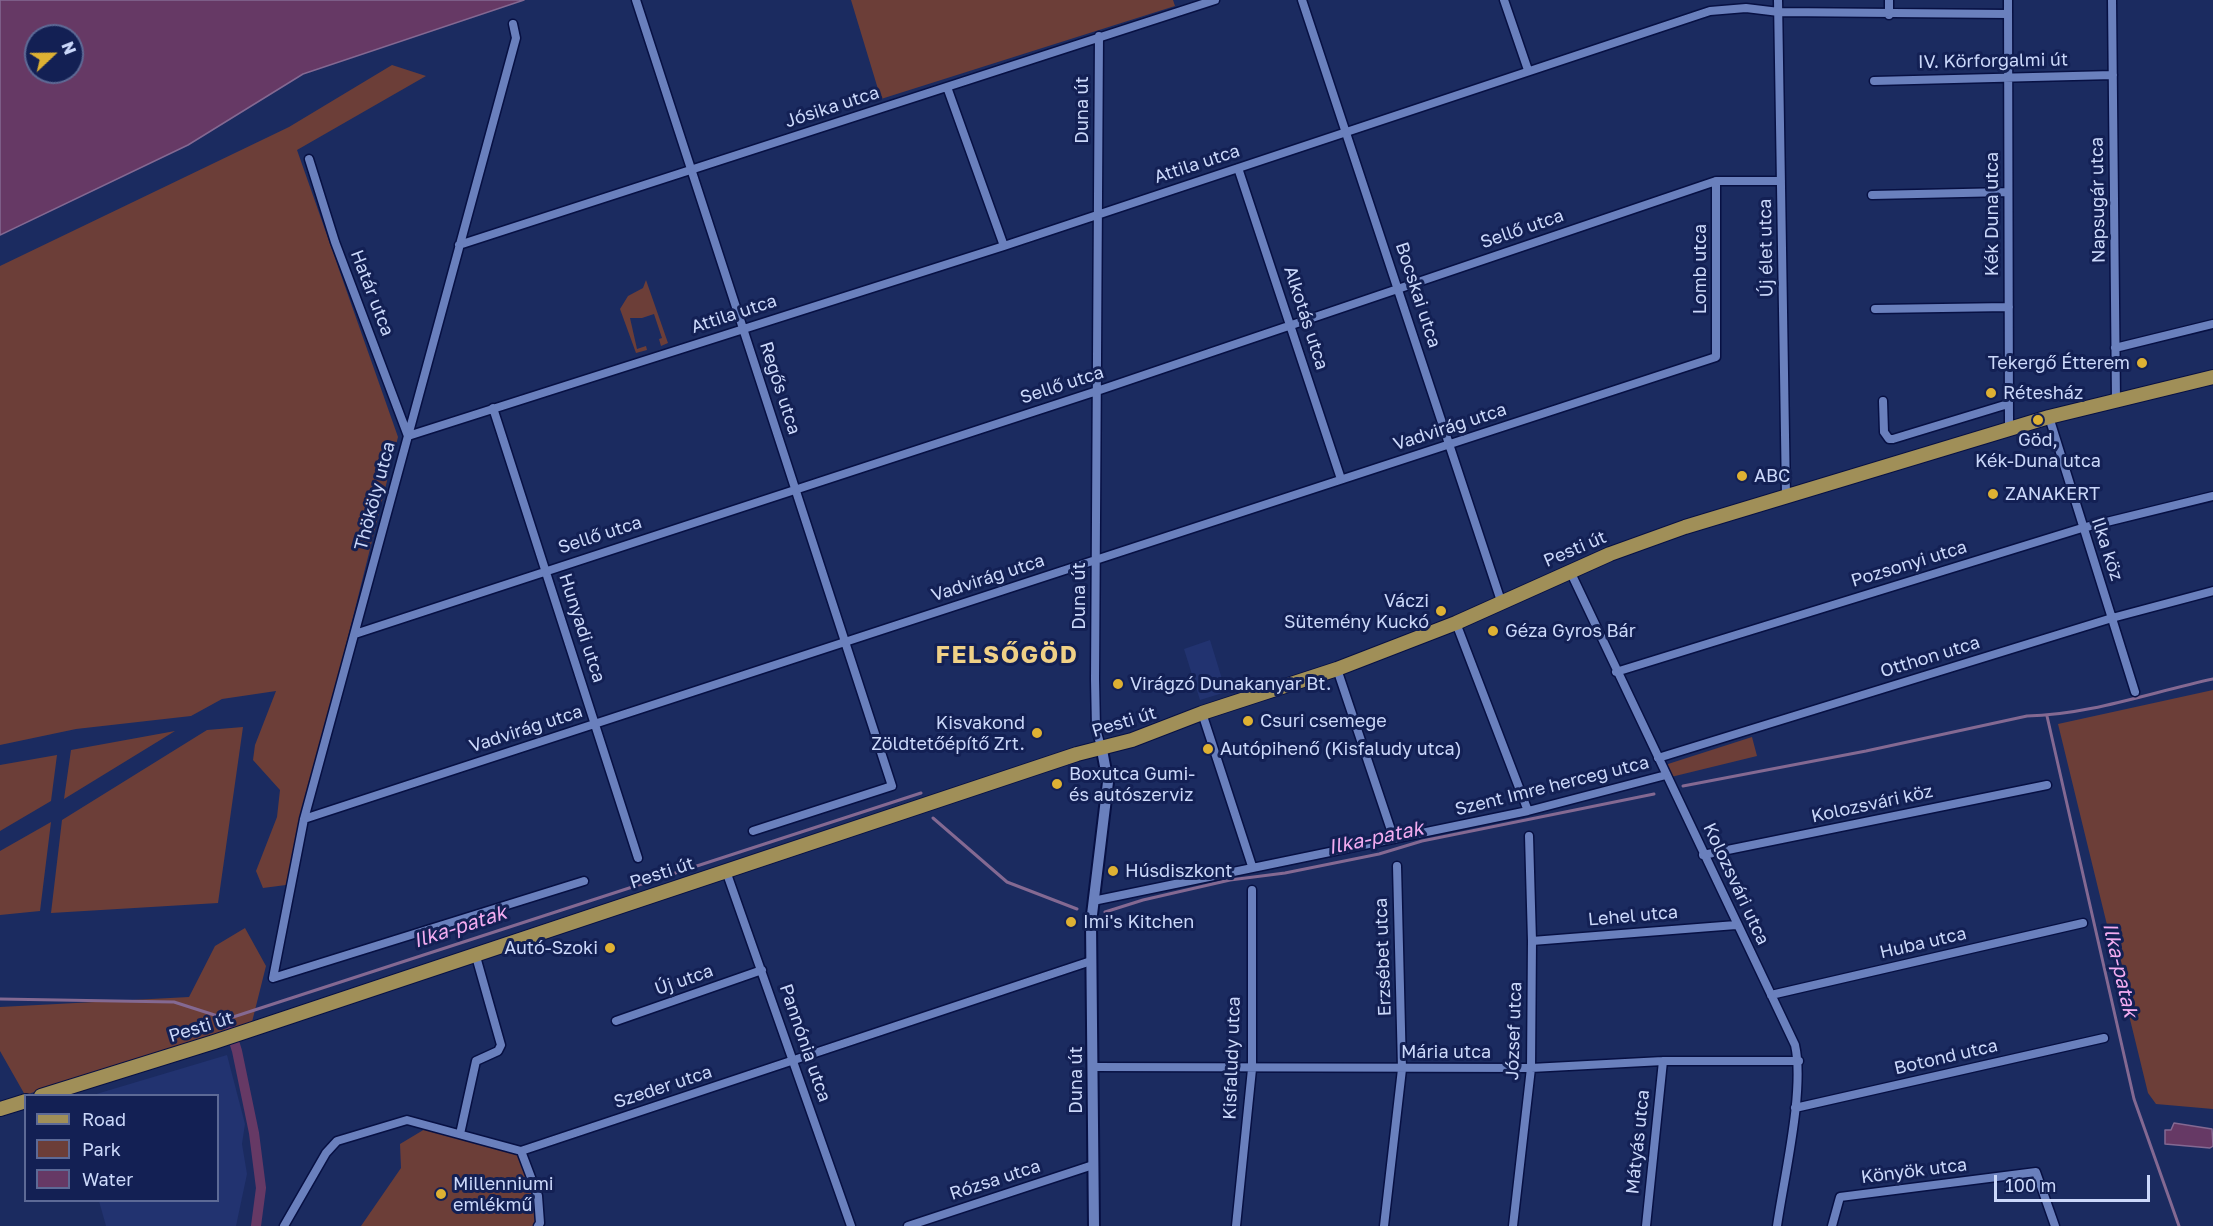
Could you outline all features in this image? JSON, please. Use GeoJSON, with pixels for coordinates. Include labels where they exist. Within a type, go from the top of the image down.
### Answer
{"type":"FeatureCollection","features":[{"type":"Feature","properties":{"kind":"main road","name":"Pesti út"},"geometry":{"type":"LineString","coordinates":[[44,1094],[224,1039],[475,953],[1077,754],[1102,750],[1203,713],[1337,669],[1456,623],[1570,571],[1685,527],[2009,428],[2213,377]]}},
{"type":"Feature","properties":{"kind":"main road"},"geometry":{"type":"LineString","coordinates":[[0,1109],[24,1102]]}},
{"type":"Feature","properties":{"kind":"street","name":"Regős utca"},"geometry":{"type":"LineString","coordinates":[[636,0],[892,786],[753,831]]}},
{"type":"Feature","properties":{"kind":"street","name":"Jósika utca"},"geometry":{"type":"LineString","coordinates":[[459,245],[1215,0]]}},
{"type":"Feature","properties":{"kind":"street","name":"Bocskai utca"},"geometry":{"type":"LineString","coordinates":[[1302,0],[1501,601]]}},
{"type":"Feature","properties":{"kind":"street"},"geometry":{"type":"LineString","coordinates":[[1504,0],[1528,70]]}},
{"type":"Feature","properties":{"kind":"street","name":"Új élet utca"},"geometry":{"type":"LineString","coordinates":[[1778,0],[1786,496]]}},
{"type":"Feature","properties":{"kind":"street"},"geometry":{"type":"LineString","coordinates":[[1889,0],[1889,15]]}},
{"type":"Feature","properties":{"kind":"street","name":"Kék Duna utca"},"geometry":{"type":"LineString","coordinates":[[2008,0],[2009,428]]}},
{"type":"Feature","properties":{"kind":"street","name":"Napsugár utca"},"geometry":{"type":"LineString","coordinates":[[2112,0],[2116,400]]}},
{"type":"Feature","properties":{"kind":"street","name":"Attila utca"},"geometry":{"type":"LineString","coordinates":[[408,436],[1004,246],[1710,11],[1746,8],[1779,12],[1889,15],[2008,14]]}},
{"type":"Feature","properties":{"kind":"street","name":"Thököly utca"},"geometry":{"type":"LineString","coordinates":[[513,24],[516,38],[304,819],[273,978],[584,881]]}},
{"type":"Feature","properties":{"kind":"street","name":"Duna út"},"geometry":{"type":"LineString","coordinates":[[1094,1226],[1091,923],[1108,782],[1096,729],[1099,36]]}},
{"type":"Feature","properties":{"kind":"street","name":"IV. Körforgalmi út"},"geometry":{"type":"LineString","coordinates":[[1874,81],[2113,75]]}},
{"type":"Feature","properties":{"kind":"street"},"geometry":{"type":"LineString","coordinates":[[947,87],[1004,246]]}},
{"type":"Feature","properties":{"kind":"street","name":"Határ utca"},"geometry":{"type":"LineString","coordinates":[[309,159],[335,242],[408,436]]}},
{"type":"Feature","properties":{"kind":"street","name":"Alkotás utca"},"geometry":{"type":"LineString","coordinates":[[1238,168],[1341,479]]}},
{"type":"Feature","properties":{"kind":"street","name":"Sellő utca"},"geometry":{"type":"LineString","coordinates":[[354,634],[1097,391],[1716,181],[1781,181]]}},
{"type":"Feature","properties":{"kind":"street","name":"Lomb utca"},"geometry":{"type":"LineString","coordinates":[[1716,181],[1716,357]]}},
{"type":"Feature","properties":{"kind":"street"},"geometry":{"type":"LineString","coordinates":[[1872,195],[2008,192]]}},
{"type":"Feature","properties":{"kind":"street"},"geometry":{"type":"LineString","coordinates":[[1875,309],[2009,307]]}},
{"type":"Feature","properties":{"kind":"street"},"geometry":{"type":"LineString","coordinates":[[2115,348],[2213,324]]}},
{"type":"Feature","properties":{"kind":"street","name":"Vadvirág utca"},"geometry":{"type":"LineString","coordinates":[[304,819],[1716,357]]}},
{"type":"Feature","properties":{"kind":"street"},"geometry":{"type":"LineString","coordinates":[[1883,401],[1884,432],[1889,439],[2008,404]]}},
{"type":"Feature","properties":{"kind":"street","name":"Hunyadi utca"},"geometry":{"type":"LineString","coordinates":[[493,408],[638,858]]}},
{"type":"Feature","properties":{"kind":"street","name":"Ilka köz"},"geometry":{"type":"LineString","coordinates":[[2049,417],[2135,692]]}},
{"type":"Feature","properties":{"kind":"street","name":"Pozsonyi utca"},"geometry":{"type":"LineString","coordinates":[[1616,672],[2082,528],[2213,496]]}},
{"type":"Feature","properties":{"kind":"street","name":"Kolozsvári utca"},"geometry":{"type":"LineString","coordinates":[[1570,571],[1736,925],[1795,1044],[1799,1061],[1795,1108],[1777,1226]]}},
{"type":"Feature","properties":{"kind":"street","name":"Otthon utca"},"geometry":{"type":"LineString","coordinates":[[1658,758],[2112,618],[2213,591]]}},
{"type":"Feature","properties":{"kind":"street"},"geometry":{"type":"LineString","coordinates":[[1456,623],[1528,811]]}},
{"type":"Feature","properties":{"kind":"street"},"geometry":{"type":"LineString","coordinates":[[1337,669],[1394,839]]}},
{"type":"Feature","properties":{"kind":"street"},"geometry":{"type":"LineString","coordinates":[[1203,713],[1252,866]]}},
{"type":"Feature","properties":{"kind":"street","name":"Szent Imre herceg utca"},"geometry":{"type":"LineString","coordinates":[[1092,905],[1252,866],[1528,811],[1666,775]]}},
{"type":"Feature","properties":{"kind":"street","name":"Kolozsvári köz"},"geometry":{"type":"LineString","coordinates":[[1703,855],[2047,785]]}},
{"type":"Feature","properties":{"kind":"street","name":"József utca"},"geometry":{"type":"LineString","coordinates":[[1513,1226],[1531,1068],[1532,941],[1529,836]]}},
{"type":"Feature","properties":{"kind":"street","name":"Erzsébet utca"},"geometry":{"type":"LineString","coordinates":[[1384,1226],[1402,1068],[1397,866]]}},
{"type":"Feature","properties":{"kind":"street","name":"Pannónia utca"},"geometry":{"type":"LineString","coordinates":[[726,871],[851,1226]]}},
{"type":"Feature","properties":{"kind":"street","name":"Kisfaludy utca"},"geometry":{"type":"LineString","coordinates":[[1236,1226],[1252,1069],[1252,890]]}},
{"type":"Feature","properties":{"kind":"street","name":"Huba utca"},"geometry":{"type":"LineString","coordinates":[[1771,995],[2083,923]]}},
{"type":"Feature","properties":{"kind":"street","name":"Lehel utca"},"geometry":{"type":"LineString","coordinates":[[1532,941],[1736,925]]}},
{"type":"Feature","properties":{"kind":"street"},"geometry":{"type":"LineString","coordinates":[[460,1134],[476,1061],[498,1051],[501,1046],[475,953]]}},
{"type":"Feature","properties":{"kind":"street","name":"Szeder utca"},"geometry":{"type":"LineString","coordinates":[[521,1151],[1091,961]]}},
{"type":"Feature","properties":{"kind":"street","name":"Új utca"},"geometry":{"type":"LineString","coordinates":[[616,1021],[762,970]]}},
{"type":"Feature","properties":{"kind":"street","name":"Botond utca"},"geometry":{"type":"LineString","coordinates":[[1795,1108],[2104,1038]]}},
{"type":"Feature","properties":{"kind":"street","name":"Mária utca"},"geometry":{"type":"LineString","coordinates":[[1092,1067],[1531,1068],[1663,1061],[1799,1061]]}},
{"type":"Feature","properties":{"kind":"street","name":"Mátyás utca"},"geometry":{"type":"LineString","coordinates":[[1646,1226],[1663,1061]]}},
{"type":"Feature","properties":{"kind":"street"},"geometry":{"type":"LineString","coordinates":[[285,1226],[326,1153],[337,1141],[407,1120],[521,1151],[538,1196],[540,1223],[538,1226]]}},
{"type":"Feature","properties":{"kind":"street","name":"Rózsa utca"},"geometry":{"type":"LineString","coordinates":[[908,1226],[1093,1165]]}},
{"type":"Feature","properties":{"kind":"street","name":"Könyök utca"},"geometry":{"type":"LineString","coordinates":[[1832,1226],[1840,1197],[2036,1172],[2055,1226]]}},
{"type":"Feature","properties":{"kind":"shaded area"},"geometry":{"type":"Polygon","coordinates":[[[1210,640],[1226,692],[1200,700],[1184,649],[1210,640]]]}},
{"type":"Feature","properties":{"kind":"shaded area"},"geometry":{"type":"Polygon","coordinates":[[[227,1055],[245,1124],[242,1144],[247,1174],[236,1226],[106,1226],[99,1202],[219,1202],[219,1094],[96,1094],[227,1055]]]}},
{"type":"Feature","properties":{"kind":"green space"},"geometry":{"type":"Polygon","coordinates":[[[851,0],[1173,0],[1175,6],[881,99],[851,0]]]}},
{"type":"Feature","properties":{"kind":"green space"},"geometry":{"type":"Polygon","coordinates":[[[392,65],[426,76],[297,150],[398,437],[286,885],[263,888],[256,871],[277,817],[280,790],[253,760],[255,745],[276,691],[222,699],[191,716],[76,729],[0,745],[0,266],[289,127],[392,65]]]}},
{"type":"Feature","properties":{"kind":"green space"},"geometry":{"type":"Polygon","coordinates":[[[646,280],[668,343],[661,346],[659,339],[662,338],[654,314],[642,318],[630,318],[637,349],[646,346],[647,350],[636,353],[620,309],[628,296],[643,288],[646,280]]]}},
{"type":"Feature","properties":{"kind":"green space"},"geometry":{"type":"Polygon","coordinates":[[[2213,690],[2213,1109],[2156,1104],[2148,1093],[2058,724],[2213,690]]]}},
{"type":"Feature","properties":{"kind":"green space"},"geometry":{"type":"Polygon","coordinates":[[[243,727],[218,903],[51,913],[62,820],[207,730],[243,727]]]}},
{"type":"Feature","properties":{"kind":"green space"},"geometry":{"type":"Polygon","coordinates":[[[175,731],[64,799],[71,750],[175,731]]]}},
{"type":"Feature","properties":{"kind":"green space"},"geometry":{"type":"Polygon","coordinates":[[[1752,737],[1757,756],[1671,777],[1668,764],[1752,737]]]}},
{"type":"Feature","properties":{"kind":"green space"},"geometry":{"type":"Polygon","coordinates":[[[57,755],[51,801],[0,831],[0,765],[57,755]]]}},
{"type":"Feature","properties":{"kind":"green space"},"geometry":{"type":"Polygon","coordinates":[[[51,822],[40,911],[0,915],[0,851],[51,822]]]}},
{"type":"Feature","properties":{"kind":"green space"},"geometry":{"type":"Polygon","coordinates":[[[245,928],[266,966],[252,1022],[24,1094],[0,1051],[0,1007],[189,997],[215,946],[245,928]]]}},
{"type":"Feature","properties":{"kind":"green space"},"geometry":{"type":"Polygon","coordinates":[[[430,1126],[521,1151],[538,1196],[538,1226],[361,1226],[401,1168],[400,1144],[430,1126]]]}},
{"type":"Feature","properties":{"kind":"water"},"geometry":{"type":"Polygon","coordinates":[[[0,0],[524,0],[303,74],[188,145],[0,235],[0,0]]]}},
{"type":"Feature","properties":{"kind":"water"},"geometry":{"type":"Polygon","coordinates":[[[2174,1123],[2212,1129],[2213,1146],[2210,1148],[2165,1144],[2165,1130],[2171,1130],[2174,1123]]]}},
{"type":"Feature","properties":{"kind":"waterway","name":"Ilka-patak"},"geometry":{"type":"LineString","coordinates":[[1683,786],[1866,751],[2027,716],[2074,712],[2213,679]]}},
{"type":"Feature","properties":{"kind":"waterway","name":"Ilka-patak"},"geometry":{"type":"LineString","coordinates":[[2047,716],[2134,1099],[2179,1226]]}},
{"type":"Feature","properties":{"kind":"waterway","name":"Ilka-patak"},"geometry":{"type":"LineString","coordinates":[[0,999],[174,1002],[227,1019],[921,793]]}},
{"type":"Feature","properties":{"kind":"waterway","name":"Ilka-patak"},"geometry":{"type":"LineString","coordinates":[[1105,912],[1143,900],[1230,880],[1285,873],[1379,854],[1422,841],[1654,794]]}},
{"type":"Feature","properties":{"kind":"waterway","name":"Ilka-patak"},"geometry":{"type":"LineString","coordinates":[[933,818],[1007,882],[1077,909]]}},
{"type":"Feature","properties":{"kind":"waterway"},"geometry":{"type":"LineString","coordinates":[[227,1019],[237,1051],[254,1133],[261,1188],[256,1226]]}},
{"type":"Feature","properties":{"kind":"place","name":"Tekergő Étterem"},"geometry":{"type":"Point","coordinates":[2142,363]}},
{"type":"Feature","properties":{"kind":"place","name":"Rétesház"},"geometry":{"type":"Point","coordinates":[1991,393]}},
{"type":"Feature","properties":{"kind":"place","name":"Göd, Kék-Duna utca"},"geometry":{"type":"Point","coordinates":[2038,420]}},
{"type":"Feature","properties":{"kind":"place","name":"ABC"},"geometry":{"type":"Point","coordinates":[1742,476]}},
{"type":"Feature","properties":{"kind":"place","name":"ZANAKERT"},"geometry":{"type":"Point","coordinates":[1993,494]}},
{"type":"Feature","properties":{"kind":"place","name":"Váczi Sütemény Kuckó"},"geometry":{"type":"Point","coordinates":[1441,611]}},
{"type":"Feature","properties":{"kind":"place","name":"Géza Gyros Bár"},"geometry":{"type":"Point","coordinates":[1493,631]}},
{"type":"Feature","properties":{"kind":"place","name":"Virágzó Dunakanyar Bt."},"geometry":{"type":"Point","coordinates":[1118,684]}},
{"type":"Feature","properties":{"kind":"place","name":"Csuri csemege"},"geometry":{"type":"Point","coordinates":[1248,721]}},
{"type":"Feature","properties":{"kind":"place","name":"Kisvakond Zöldtetőépítő Zrt."},"geometry":{"type":"Point","coordinates":[1037,733]}},
{"type":"Feature","properties":{"kind":"place","name":"Autópihenő (Kisfaludy utca)"},"geometry":{"type":"Point","coordinates":[1208,749]}},
{"type":"Feature","properties":{"kind":"place","name":"Boxutca Gumi- és autószerviz"},"geometry":{"type":"Point","coordinates":[1057,784]}},
{"type":"Feature","properties":{"kind":"place","name":"Húsdiszkont"},"geometry":{"type":"Point","coordinates":[1113,871]}},
{"type":"Feature","properties":{"kind":"place","name":"Imi's Kitchen"},"geometry":{"type":"Point","coordinates":[1071,922]}},
{"type":"Feature","properties":{"kind":"place","name":"Autó-Szoki"},"geometry":{"type":"Point","coordinates":[610,948]}},
{"type":"Feature","properties":{"kind":"place","name":"Millenniumi emlékmű"},"geometry":{"type":"Point","coordinates":[441,1194]}},
{"type":"Feature","properties":{"kind":"district","name":"FELSŐGÖD"},"geometry":{"type":"Point","coordinates":[1007,655]}}]}
